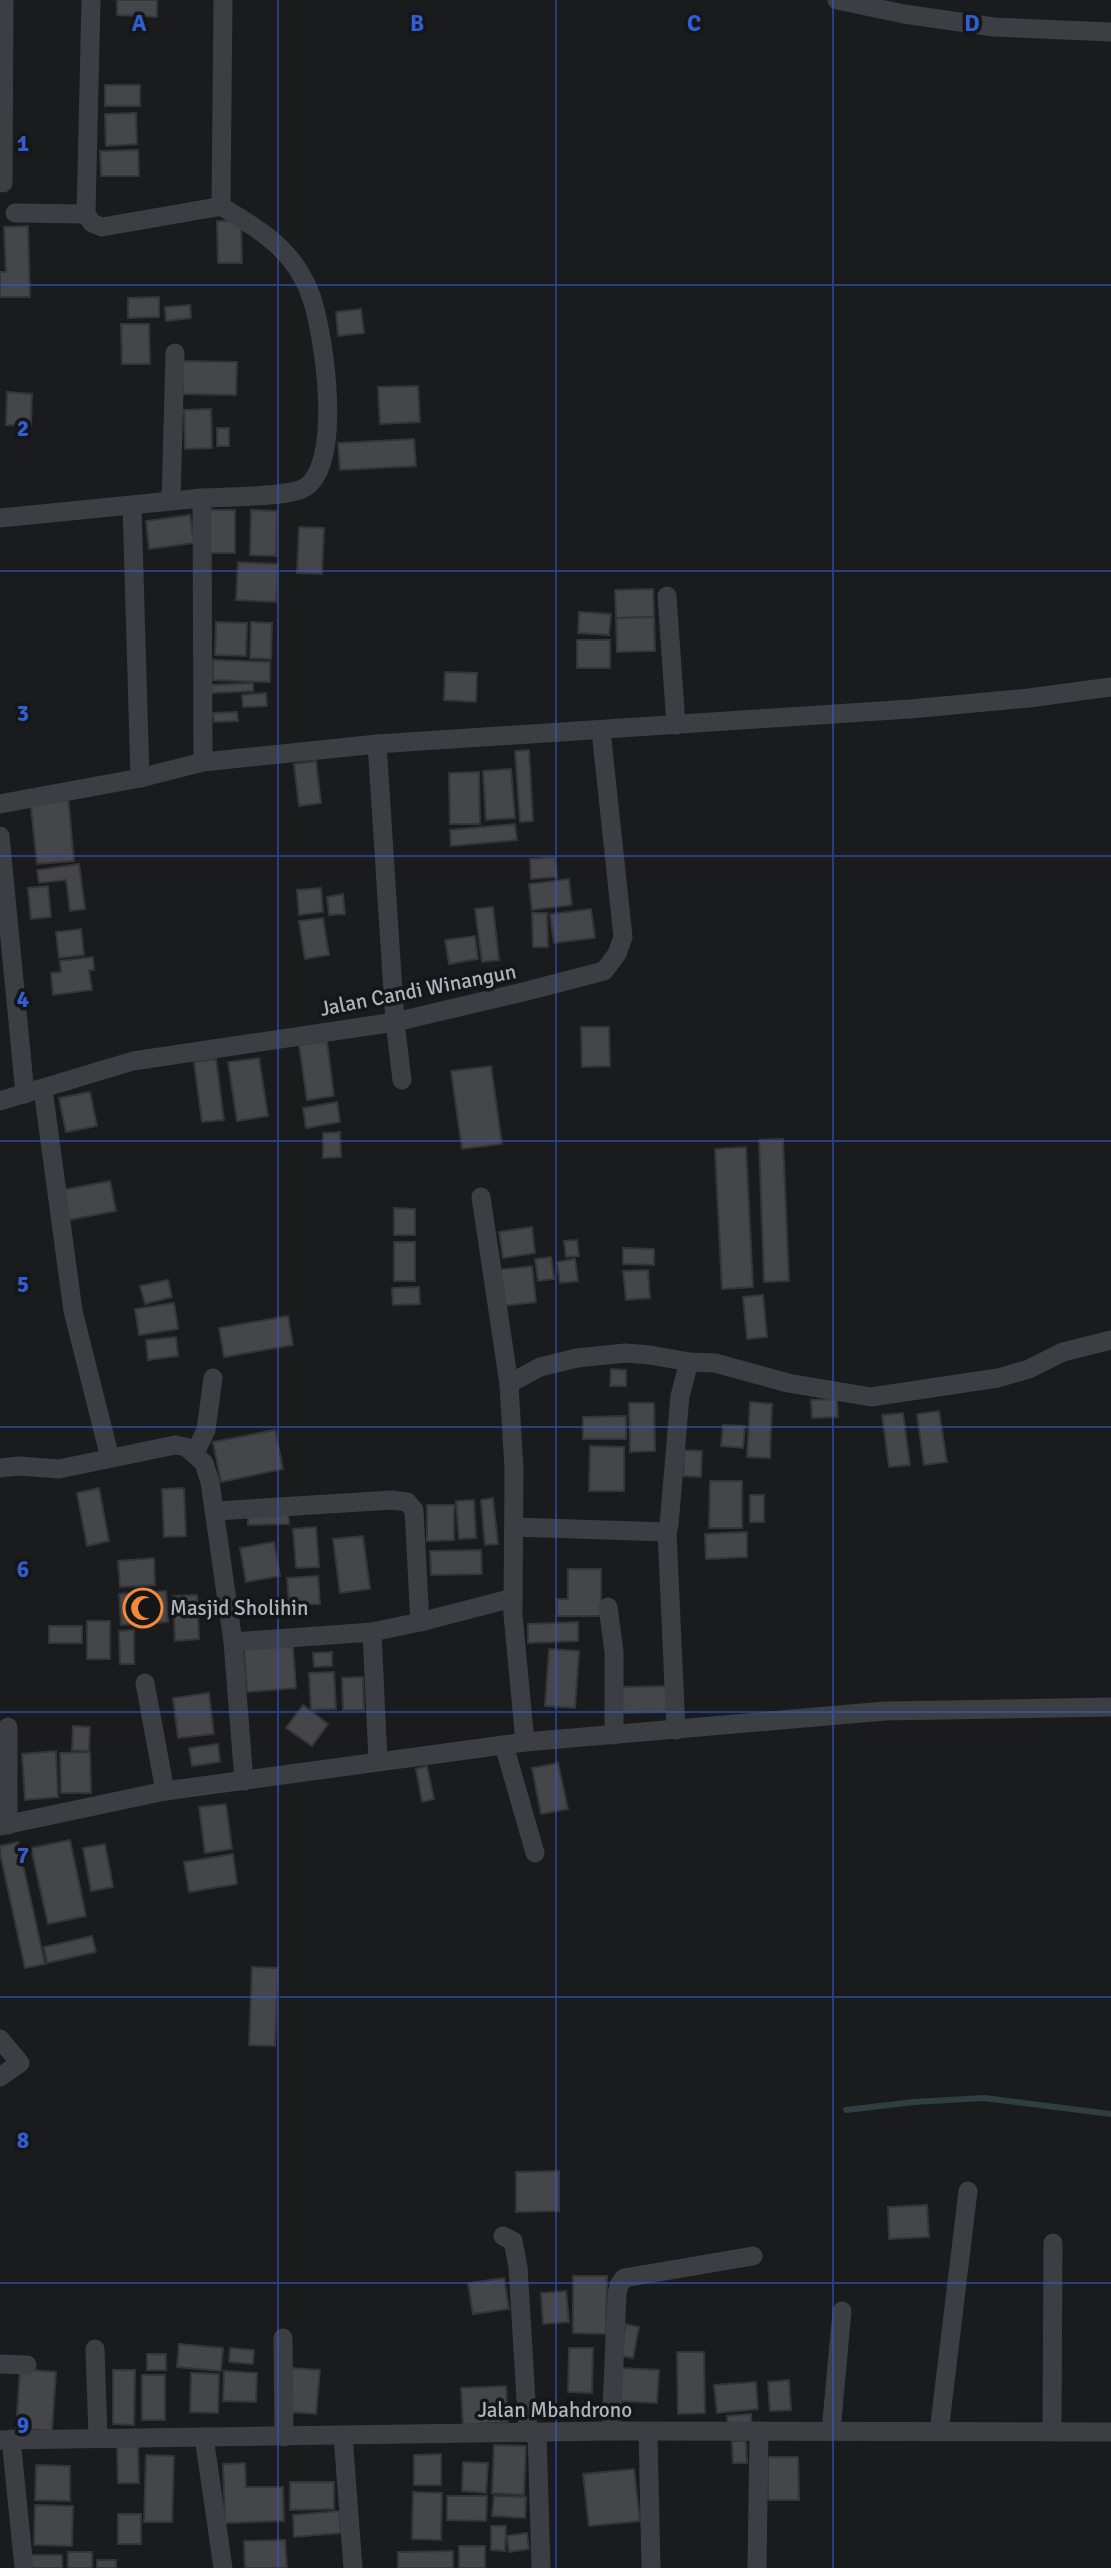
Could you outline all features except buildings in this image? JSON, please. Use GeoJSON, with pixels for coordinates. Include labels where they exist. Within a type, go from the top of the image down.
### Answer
{"type":"FeatureCollection","features":[{"type":"Feature","properties":{"kind":"street"},"geometry":{"type":"LineString","coordinates":[[3,183],[4,0]]}},
{"type":"Feature","properties":{"kind":"street"},"geometry":{"type":"LineString","coordinates":[[0,518],[202,498],[272,494],[302,489],[315,479],[322,466],[328,419],[326,360],[311,295],[297,268],[277,242],[219,205],[102,227],[92,223],[86,214],[91,0]]}},
{"type":"Feature","properties":{"kind":"street"},"geometry":{"type":"LineString","coordinates":[[219,205],[223,194],[223,0]]}},
{"type":"Feature","properties":{"kind":"street"},"geometry":{"type":"LineString","coordinates":[[837,0],[904,14],[994,27],[1111,33]]}},
{"type":"Feature","properties":{"kind":"street"},"geometry":{"type":"LineString","coordinates":[[15,214],[86,214]]}},
{"type":"Feature","properties":{"kind":"street"},"geometry":{"type":"LineString","coordinates":[[172,501],[175,353]]}},
{"type":"Feature","properties":{"kind":"street"},"geometry":{"type":"LineString","coordinates":[[202,498],[203,762]]}},
{"type":"Feature","properties":{"kind":"street"},"geometry":{"type":"LineString","coordinates":[[132,505],[140,778]]}},
{"type":"Feature","properties":{"kind":"street"},"geometry":{"type":"LineString","coordinates":[[667,596],[676,725]]}},
{"type":"Feature","properties":{"kind":"street"},"geometry":{"type":"LineString","coordinates":[[0,804],[140,778],[203,762],[377,744],[601,731],[1029,698],[1111,687]]}},
{"type":"Feature","properties":{"kind":"street","name":"Jalan Candi Winangun"},"geometry":{"type":"LineString","coordinates":[[0,1101],[134,1061],[395,1021],[604,971],[617,954],[623,937],[601,731]]}},
{"type":"Feature","properties":{"kind":"street"},"geometry":{"type":"LineString","coordinates":[[377,744],[395,1021],[402,1080]]}},
{"type":"Feature","properties":{"kind":"street"},"geometry":{"type":"LineString","coordinates":[[0,836],[4,940],[73,1311],[110,1458]]}},
{"type":"Feature","properties":{"kind":"street"},"geometry":{"type":"LineString","coordinates":[[481,1197],[509,1384],[514,1470],[513,1598],[525,1742]]}},
{"type":"Feature","properties":{"kind":"street"},"geometry":{"type":"LineString","coordinates":[[509,1384],[540,1367],[598,1354],[625,1353],[715,1363],[788,1383],[871,1397],[998,1378],[1029,1369],[1063,1352],[1111,1340]]}},
{"type":"Feature","properties":{"kind":"street"},"geometry":{"type":"LineString","coordinates":[[676,1730],[667,1532],[680,1396],[689,1362]]}},
{"type":"Feature","properties":{"kind":"street"},"geometry":{"type":"LineString","coordinates":[[195,1453],[206,1430],[213,1378]]}},
{"type":"Feature","properties":{"kind":"street"},"geometry":{"type":"LineString","coordinates":[[0,1468],[19,1466],[59,1469],[176,1445],[186,1447],[204,1463],[215,1511],[233,1643],[244,1781]]}},
{"type":"Feature","properties":{"kind":"street"},"geometry":{"type":"LineString","coordinates":[[215,1511],[392,1500],[407,1502],[414,1510],[420,1622]]}},
{"type":"Feature","properties":{"kind":"street"},"geometry":{"type":"LineString","coordinates":[[514,1527],[667,1532]]}},
{"type":"Feature","properties":{"kind":"street"},"geometry":{"type":"LineString","coordinates":[[233,1643],[372,1632],[513,1598]]}},
{"type":"Feature","properties":{"kind":"street"},"geometry":{"type":"LineString","coordinates":[[608,1607],[614,1653],[614,1735]]}},
{"type":"Feature","properties":{"kind":"street"},"geometry":{"type":"LineString","coordinates":[[372,1632],[379,1761]]}},
{"type":"Feature","properties":{"kind":"street"},"geometry":{"type":"LineString","coordinates":[[145,1683],[165,1791]]}},
{"type":"Feature","properties":{"kind":"street"},"geometry":{"type":"LineString","coordinates":[[8,1727],[4,1825],[165,1791],[525,1742],[885,1711],[1111,1707]]}},
{"type":"Feature","properties":{"kind":"street"},"geometry":{"type":"LineString","coordinates":[[503,1745],[535,1853]]}},
{"type":"Feature","properties":{"kind":"street"},"geometry":{"type":"LineString","coordinates":[[0,2039],[20,2063],[0,2077]]}},
{"type":"Feature","properties":{"kind":"street"},"geometry":{"type":"LineString","coordinates":[[939,2432],[968,2191]]}},
{"type":"Feature","properties":{"kind":"street"},"geometry":{"type":"LineString","coordinates":[[503,2236],[513,2241],[518,2267],[541,2568]]}},
{"type":"Feature","properties":{"kind":"street"},"geometry":{"type":"LineString","coordinates":[[1052,2430],[1053,2243]]}},
{"type":"Feature","properties":{"kind":"street"},"geometry":{"type":"LineString","coordinates":[[611,2431],[617,2294],[624,2278],[753,2256]]}},
{"type":"Feature","properties":{"kind":"street"},"geometry":{"type":"LineString","coordinates":[[831,2431],[842,2311]]}},
{"type":"Feature","properties":{"kind":"street"},"geometry":{"type":"LineString","coordinates":[[283,2338],[284,2437]]}},
{"type":"Feature","properties":{"kind":"street"},"geometry":{"type":"LineString","coordinates":[[95,2349],[98,2437]]}},
{"type":"Feature","properties":{"kind":"street"},"geometry":{"type":"LineString","coordinates":[[0,2364],[27,2365]]}},
{"type":"Feature","properties":{"kind":"street","name":"Jalan Mbahdrono"},"geometry":{"type":"LineString","coordinates":[[5,2439],[611,2431],[1111,2431]]}},
{"type":"Feature","properties":{"kind":"street"},"geometry":{"type":"LineString","coordinates":[[757,2568],[759,2431]]}},
{"type":"Feature","properties":{"kind":"street"},"geometry":{"type":"LineString","coordinates":[[648,2432],[651,2568]]}},
{"type":"Feature","properties":{"kind":"street"},"geometry":{"type":"LineString","coordinates":[[343,2436],[353,2568]]}},
{"type":"Feature","properties":{"kind":"street"},"geometry":{"type":"LineString","coordinates":[[204,2437],[223,2568]]}},
{"type":"Feature","properties":{"kind":"street"},"geometry":{"type":"LineString","coordinates":[[5,2439],[24,2568]]}},
{"type":"Feature","properties":{"kind":"waterway"},"geometry":{"type":"LineString","coordinates":[[846,2110],[984,2098],[1111,2114]]}},
{"type":"Feature","properties":{"kind":"place","name":"Masjid Sholihin"},"geometry":{"type":"Point","coordinates":[143,1608]}}]}
